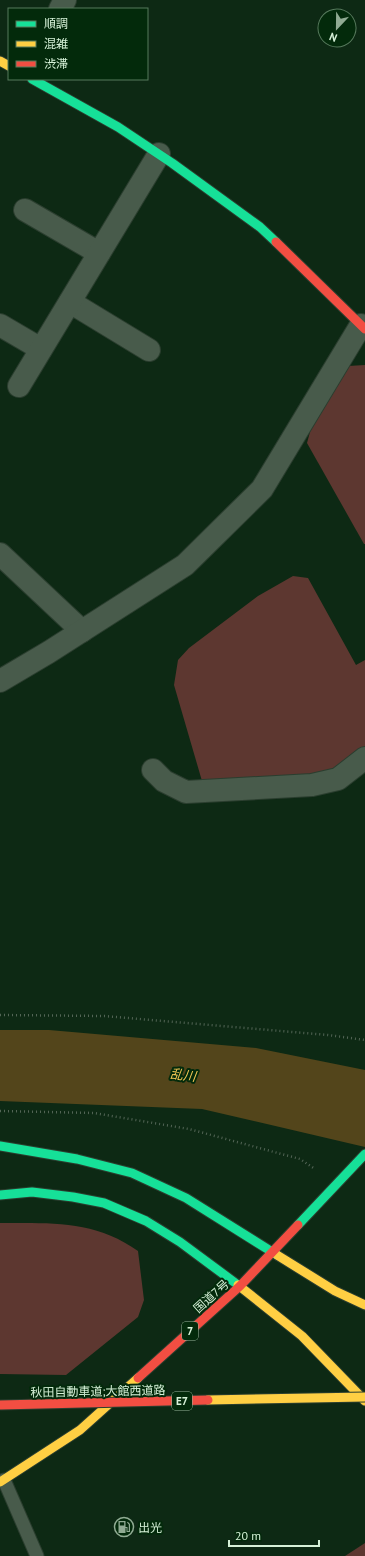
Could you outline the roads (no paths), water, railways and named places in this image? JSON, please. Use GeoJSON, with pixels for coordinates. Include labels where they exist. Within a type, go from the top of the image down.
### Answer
{"type":"FeatureCollection","features":[{"type":"Feature","properties":{"kind":"main road"},"geometry":{"type":"LineString","coordinates":[[34,80],[118,127],[159,154],[260,227],[363,327]]}},
{"type":"Feature","properties":{"kind":"main road"},"geometry":{"type":"LineString","coordinates":[[0,1146],[77,1159],[132,1173],[186,1198],[335,1291],[365,1305]]}},
{"type":"Feature","properties":{"kind":"main road","name":"国道7号"},"geometry":{"type":"LineString","coordinates":[[2,1481],[80,1430],[240,1286],[273,1253],[363,1156]]}},
{"type":"Feature","properties":{"kind":"main road"},"geometry":{"type":"LineString","coordinates":[[0,1194],[32,1192],[104,1203],[146,1222],[174,1238],[240,1286],[302,1336],[365,1401]]}},
{"type":"Feature","properties":{"kind":"main road","name":"秋田自動車道;大館西道路"},"geometry":{"type":"LineString","coordinates":[[0,1405],[365,1397]]}},
{"type":"Feature","properties":{"kind":"street"},"geometry":{"type":"LineString","coordinates":[[19,386],[159,154]]}},
{"type":"Feature","properties":{"kind":"street"},"geometry":{"type":"LineString","coordinates":[[25,210],[99,253]]}},
{"type":"Feature","properties":{"kind":"street"},"geometry":{"type":"LineString","coordinates":[[70,302],[149,350]]}},
{"type":"Feature","properties":{"kind":"street"},"geometry":{"type":"LineString","coordinates":[[0,325],[41,349]]}},
{"type":"Feature","properties":{"kind":"street"},"geometry":{"type":"LineString","coordinates":[[0,681],[185,565],[262,489],[363,327]]}},
{"type":"Feature","properties":{"kind":"street"},"geometry":{"type":"LineString","coordinates":[[0,554],[82,631]]}},
{"type":"Feature","properties":{"kind":"street"},"geometry":{"type":"LineString","coordinates":[[153,770],[164,781],[186,792],[312,785],[338,779],[365,758]]}},
{"type":"Feature","properties":{"kind":"lane"},"geometry":{"type":"LineString","coordinates":[[2,1481],[37,1556]]}},
{"type":"Feature","properties":{"kind":"water","name":"乱川"},"geometry":{"type":"Polygon","coordinates":[[[0,1030],[49,1030],[256,1048],[365,1070],[365,1147],[202,1109],[0,1101],[0,1030]]]}},
{"type":"Feature","properties":{"kind":"place","name":"出光"},"geometry":{"type":"Point","coordinates":[124,1527]}}]}
